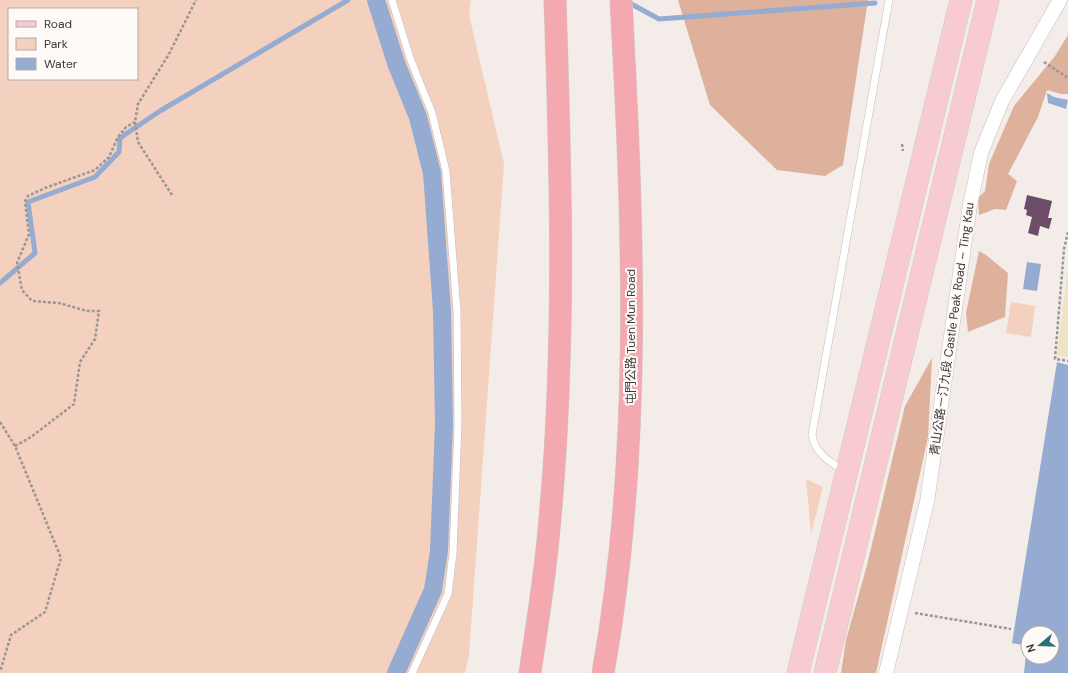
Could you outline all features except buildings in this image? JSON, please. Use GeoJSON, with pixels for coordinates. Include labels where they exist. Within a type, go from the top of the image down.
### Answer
{"type":"FeatureCollection","features":[{"type":"Feature","properties":{"kind":"highway"},"geometry":{"type":"LineString","coordinates":[[530,673],[549,528],[558,389],[560,250],[555,0]]}},
{"type":"Feature","properties":{"kind":"highway","name":"屯門公路 Tuen Mun Road"},"geometry":{"type":"LineString","coordinates":[[603,673],[620,551],[632,397],[630,225],[621,0]]}},
{"type":"Feature","properties":{"kind":"main road"},"geometry":{"type":"LineString","coordinates":[[798,673],[961,0]]}},
{"type":"Feature","properties":{"kind":"main road"},"geometry":{"type":"LineString","coordinates":[[825,673],[988,0]]}},
{"type":"Feature","properties":{"kind":"street","name":"青山公路－汀九段 Castle Peak Road – Ting Kau"},"geometry":{"type":"LineString","coordinates":[[886,673],[927,502],[970,205],[981,153],[1002,101],[1060,0]]}},
{"type":"Feature","properties":{"kind":"lane"},"geometry":{"type":"LineString","coordinates":[[392,0],[410,58],[432,113],[446,171],[457,310],[458,424],[453,552],[448,594],[412,673]]}},
{"type":"Feature","properties":{"kind":"lane"},"geometry":{"type":"LineString","coordinates":[[848,471],[824,457],[814,444],[812,435],[889,0]]}},
{"type":"Feature","properties":{"kind":"path"},"geometry":{"type":"LineString","coordinates":[[172,195],[138,142],[135,122],[138,104],[169,54],[196,0]]}},
{"type":"Feature","properties":{"kind":"path"},"geometry":{"type":"LineString","coordinates":[[1044,62],[1068,78]]}},
{"type":"Feature","properties":{"kind":"path"},"geometry":{"type":"LineString","coordinates":[[15,446],[32,437],[74,404],[80,362],[94,339],[99,311],[87,311],[59,303],[32,301],[22,290],[17,264],[29,234],[25,201],[28,196],[95,170],[109,157],[118,136],[126,127],[135,122]]}},
{"type":"Feature","properties":{"kind":"path"},"geometry":{"type":"LineString","coordinates":[[902,144],[904,153]]}},
{"type":"Feature","properties":{"kind":"path"},"geometry":{"type":"LineString","coordinates":[[1068,232],[1064,249],[1055,359],[1068,361]]}},
{"type":"Feature","properties":{"kind":"path"},"geometry":{"type":"LineString","coordinates":[[0,422],[15,446],[61,558],[45,612],[11,635],[0,672]]}},
{"type":"Feature","properties":{"kind":"path"},"geometry":{"type":"LineString","coordinates":[[914,612],[1011,629]]}},
{"type":"Feature","properties":{"kind":"green space"},"geometry":{"type":"Polygon","coordinates":[[[0,0],[471,0],[469,15],[504,164],[469,655],[465,673],[0,673],[0,0]]]}},
{"type":"Feature","properties":{"kind":"green space"},"geometry":{"type":"Polygon","coordinates":[[[1011,302],[1035,306],[1031,337],[1006,333],[1011,302]]]}},
{"type":"Feature","properties":{"kind":"green space"},"geometry":{"type":"Polygon","coordinates":[[[806,479],[823,487],[811,534],[811,533],[806,479]]]}},
{"type":"Feature","properties":{"kind":"shaded area"},"geometry":{"type":"Polygon","coordinates":[[[678,0],[868,0],[843,165],[825,176],[777,170],[710,105],[678,0]]]}},
{"type":"Feature","properties":{"kind":"shaded area"},"geometry":{"type":"Polygon","coordinates":[[[1068,35],[1068,94],[1061,94],[1047,90],[1038,117],[1008,174],[1017,181],[1006,210],[995,209],[979,215],[978,198],[985,191],[989,164],[1014,106],[1055,56],[1068,35]]]}},
{"type":"Feature","properties":{"kind":"shaded area"},"geometry":{"type":"Polygon","coordinates":[[[979,251],[1008,273],[1005,317],[968,332],[966,313],[979,251]]]}},
{"type":"Feature","properties":{"kind":"shaded area"},"geometry":{"type":"Polygon","coordinates":[[[932,358],[928,437],[876,673],[841,673],[846,640],[867,565],[905,406],[932,358]]]}},
{"type":"Feature","properties":{"kind":"sand"},"geometry":{"type":"Polygon","coordinates":[[[1068,266],[1068,357],[1057,355],[1068,266]]]}},
{"type":"Feature","properties":{"kind":"water"},"geometry":{"type":"Polygon","coordinates":[[[1047,93],[1054,97],[1068,100],[1066,109],[1048,103],[1047,93]]]}},
{"type":"Feature","properties":{"kind":"water"},"geometry":{"type":"Polygon","coordinates":[[[1027,262],[1041,264],[1037,291],[1023,289],[1027,262]]]}},
{"type":"Feature","properties":{"kind":"water"},"geometry":{"type":"Polygon","coordinates":[[[1057,362],[1068,365],[1068,673],[1024,673],[1025,665],[1060,665],[1060,625],[1020,625],[1020,645],[1012,643],[1057,362]]]}},
{"type":"Feature","properties":{"kind":"waterway"},"geometry":{"type":"LineString","coordinates":[[0,283],[35,253],[28,202],[95,177],[119,152],[120,138],[160,111],[348,0]]}},
{"type":"Feature","properties":{"kind":"waterway"},"geometry":{"type":"LineString","coordinates":[[376,0],[396,63],[418,117],[432,173],[442,311],[444,424],[439,551],[433,590],[396,673]]}},
{"type":"Feature","properties":{"kind":"waterway"},"geometry":{"type":"LineString","coordinates":[[626,1],[659,19],[875,3]]}}]}
